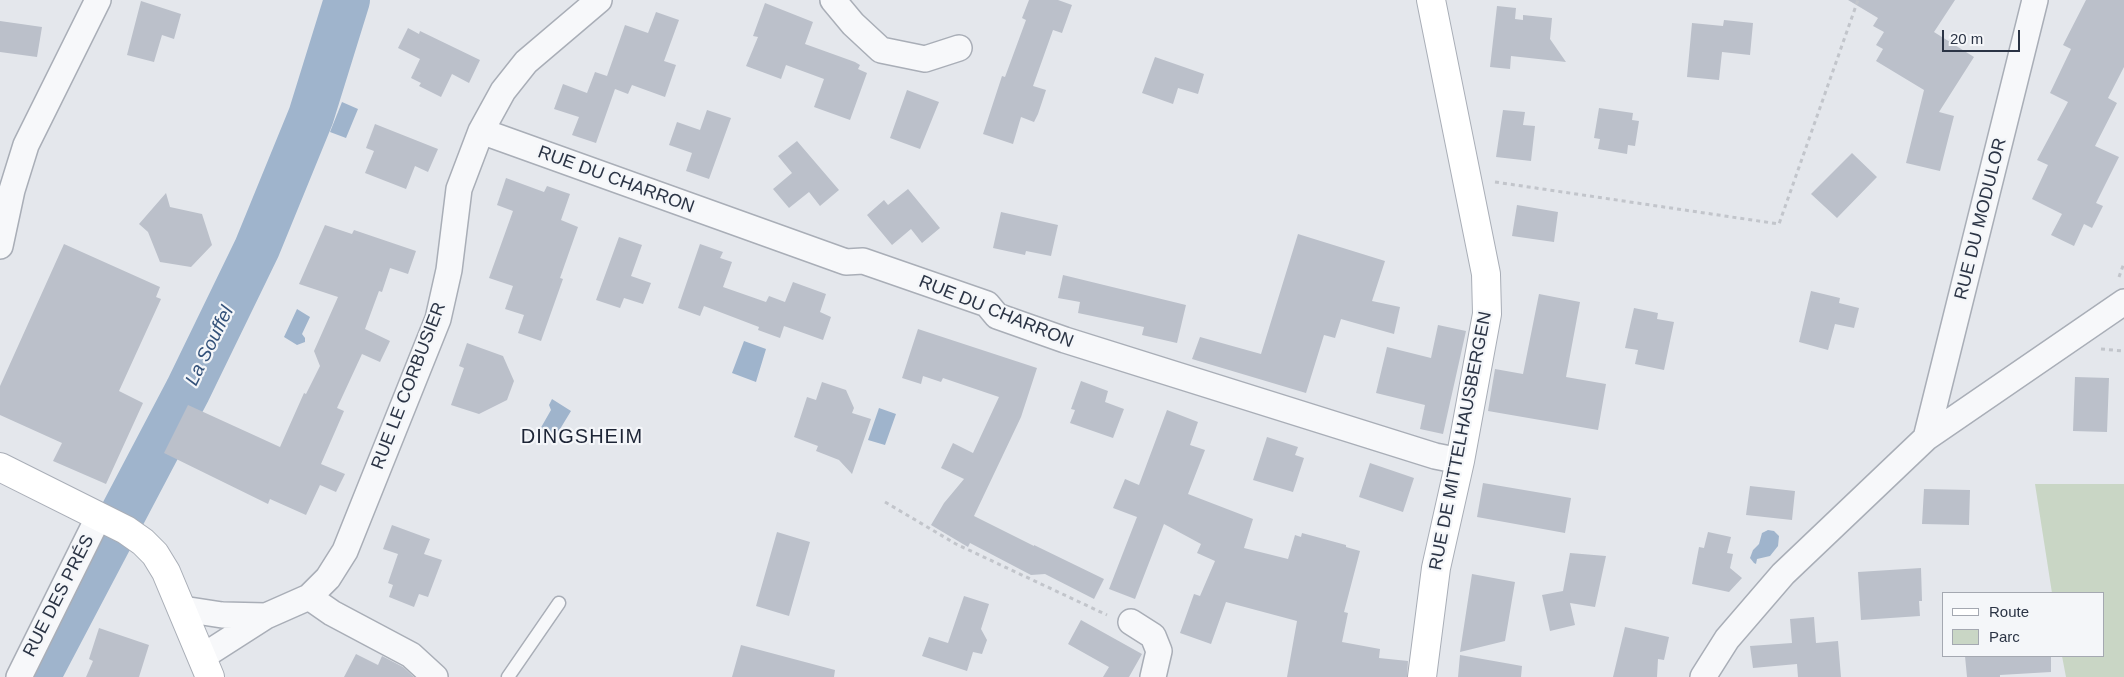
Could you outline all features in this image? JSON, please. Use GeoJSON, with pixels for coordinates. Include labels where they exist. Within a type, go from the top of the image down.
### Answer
{"type":"FeatureCollection","features":[{"type":"Feature","properties":{"kind":"street"},"geometry":{"type":"LineString","coordinates":[[0,246],[12,190],[26,145],[98,0]]}},
{"type":"Feature","properties":{"kind":"street","name":"RUE LE CORBUSIER"},"geometry":{"type":"LineString","coordinates":[[309,597],[328,578],[345,551],[438,319],[449,270],[459,189],[481,131],[503,91],[526,62],[599,0]]}},
{"type":"Feature","properties":{"kind":"street"},"geometry":{"type":"LineString","coordinates":[[833,0],[853,24],[881,50],[925,59],[959,48]]}},
{"type":"Feature","properties":{"kind":"street","name":"RUE DE MITTELHAUSBERGEN"},"geometry":{"type":"LineString","coordinates":[[1422,677],[1436,568],[1460,461],[1487,314],[1486,274],[1432,0]]}},
{"type":"Feature","properties":{"kind":"street","name":"RUE DU MODULOR"},"geometry":{"type":"LineString","coordinates":[[1926,438],[2035,0]]}},
{"type":"Feature","properties":{"kind":"street","name":"RUE DU CHARRON"},"geometry":{"type":"LineString","coordinates":[[481,131],[846,262],[863,261],[987,304],[997,316],[1065,340],[1435,456],[1460,461]]}},
{"type":"Feature","properties":{"kind":"street"},"geometry":{"type":"LineString","coordinates":[[1703,677],[1727,639],[1783,574],[1926,438],[2124,302]]}},
{"type":"Feature","properties":{"kind":"street"},"geometry":{"type":"LineString","coordinates":[[0,467],[126,530],[143,542],[155,554],[166,572],[206,667],[266,616],[309,597],[332,613],[410,655],[435,677]]}},
{"type":"Feature","properties":{"kind":"street","name":"RUE DES PRÉS"},"geometry":{"type":"LineString","coordinates":[[19,677],[99,516]]}},
{"type":"Feature","properties":{"kind":"street"},"geometry":{"type":"LineString","coordinates":[[182,609],[222,615],[266,616]]}},
{"type":"Feature","properties":{"kind":"street"},"geometry":{"type":"LineString","coordinates":[[1131,622],[1153,636],[1156,643],[1159,651],[1153,677]]}},
{"type":"Feature","properties":{"kind":"lane"},"geometry":{"type":"LineString","coordinates":[[508,677],[560,603]]}},
{"type":"Feature","properties":{"kind":"path"},"geometry":{"type":"LineString","coordinates":[[1467,178],[1778,224],[1858,0]]}},
{"type":"Feature","properties":{"kind":"path"},"geometry":{"type":"LineString","coordinates":[[885,502],[956,544],[1100,612],[1131,622]]}},
{"type":"Feature","properties":{"kind":"green space"},"geometry":{"type":"Polygon","coordinates":[[[2035,484],[2124,484],[2124,677],[2066,677],[2062,657],[2104,657],[2104,592],[2052,592],[2035,484]]]}},
{"type":"Feature","properties":{"kind":"water"},"geometry":{"type":"Polygon","coordinates":[[[342,102],[358,109],[346,138],[330,132],[342,102]]]}},
{"type":"Feature","properties":{"kind":"water"},"geometry":{"type":"Polygon","coordinates":[[[297,309],[310,317],[302,334],[305,342],[297,345],[284,337],[297,309]]]}},
{"type":"Feature","properties":{"kind":"water"},"geometry":{"type":"Polygon","coordinates":[[[744,341],[766,349],[756,382],[732,373],[744,341]]]}},
{"type":"Feature","properties":{"kind":"water"},"geometry":{"type":"Polygon","coordinates":[[[552,399],[571,411],[557,434],[548,437],[539,431],[551,410],[549,405],[552,399]]]}},
{"type":"Feature","properties":{"kind":"water"},"geometry":{"type":"Polygon","coordinates":[[[879,408],[896,414],[885,445],[868,440],[879,408]]]}},
{"type":"Feature","properties":{"kind":"water"},"geometry":{"type":"Polygon","coordinates":[[[1768,530],[1774,531],[1779,536],[1778,546],[1770,556],[1757,559],[1756,564],[1750,558],[1753,550],[1759,544],[1762,533],[1768,530]]]}},
{"type":"Feature","properties":{"kind":"building"},"geometry":{"type":"Polygon","coordinates":[[[1029,0],[1058,0],[1072,5],[1062,33],[1053,30],[1033,86],[1046,90],[1038,114],[1034,122],[1021,117],[1013,144],[983,134],[1002,76],[1005,77],[1026,20],[1022,18],[1029,0]]]}},
{"type":"Feature","properties":{"kind":"building"},"geometry":{"type":"Polygon","coordinates":[[[1848,0],[1955,0],[1934,32],[1974,57],[1939,112],[1954,116],[1940,171],[1906,163],[1924,90],[1876,61],[1883,49],[1876,45],[1884,32],[1873,26],[1878,18],[1848,0]]]}},
{"type":"Feature","properties":{"kind":"building"},"geometry":{"type":"Polygon","coordinates":[[[2086,0],[2124,0],[2124,67],[2108,98],[2117,103],[2095,146],[2119,157],[2096,203],[2103,206],[2092,228],[2084,224],[2074,246],[2051,235],[2062,214],[2032,199],[2048,165],[2037,160],[2068,102],[2050,93],[2071,49],[2063,45],[2086,0]]]}},
{"type":"Feature","properties":{"kind":"building"},"geometry":{"type":"Polygon","coordinates":[[[141,1],[181,14],[174,39],[162,35],[154,62],[127,55],[141,1]]]}},
{"type":"Feature","properties":{"kind":"building"},"geometry":{"type":"Polygon","coordinates":[[[765,3],[813,22],[805,44],[855,62],[860,65],[858,69],[867,73],[850,120],[814,107],[824,79],[786,65],[781,79],[746,66],[758,37],[753,36],[765,3]]]}},
{"type":"Feature","properties":{"kind":"building"},"geometry":{"type":"Polygon","coordinates":[[[1497,6],[1516,8],[1515,19],[1523,20],[1523,15],[1552,18],[1550,39],[1566,62],[1511,56],[1510,69],[1490,67],[1497,6]]]}},
{"type":"Feature","properties":{"kind":"building"},"geometry":{"type":"Polygon","coordinates":[[[656,12],[679,20],[664,61],[676,65],[665,97],[632,85],[628,94],[615,89],[596,143],[572,135],[579,117],[554,109],[563,84],[587,93],[595,72],[607,76],[625,25],[648,33],[656,12]]]}},
{"type":"Feature","properties":{"kind":"building"},"geometry":{"type":"Polygon","coordinates":[[[1724,20],[1753,23],[1750,55],[1722,52],[1719,80],[1687,77],[1692,23],[1723,26],[1724,20]]]}},
{"type":"Feature","properties":{"kind":"building"},"geometry":{"type":"Polygon","coordinates":[[[0,21],[42,27],[37,57],[0,52],[0,21]]]}},
{"type":"Feature","properties":{"kind":"building"},"geometry":{"type":"Polygon","coordinates":[[[408,28],[419,34],[420,31],[480,60],[469,83],[452,74],[441,97],[419,86],[421,83],[411,78],[420,59],[398,48],[408,28]]]}},
{"type":"Feature","properties":{"kind":"building"},"geometry":{"type":"Polygon","coordinates":[[[1155,57],[1204,74],[1198,94],[1178,88],[1173,104],[1142,93],[1155,57]]]}},
{"type":"Feature","properties":{"kind":"building"},"geometry":{"type":"Polygon","coordinates":[[[907,90],[939,102],[920,149],[890,138],[907,90]]]}},
{"type":"Feature","properties":{"kind":"building"},"geometry":{"type":"Polygon","coordinates":[[[1599,108],[1633,113],[1632,120],[1639,121],[1635,146],[1628,145],[1627,154],[1598,149],[1600,139],[1594,138],[1599,108]]]}},
{"type":"Feature","properties":{"kind":"building"},"geometry":{"type":"Polygon","coordinates":[[[707,110],[731,118],[709,179],[686,171],[692,153],[669,145],[677,122],[700,130],[707,110]]]}},
{"type":"Feature","properties":{"kind":"building"},"geometry":{"type":"Polygon","coordinates":[[[1503,110],[1525,112],[1523,125],[1535,126],[1531,161],[1496,157],[1503,110]]]}},
{"type":"Feature","properties":{"kind":"building"},"geometry":{"type":"Polygon","coordinates":[[[375,124],[438,149],[428,172],[415,166],[406,189],[365,173],[374,151],[366,148],[375,124]]]}},
{"type":"Feature","properties":{"kind":"building"},"geometry":{"type":"Polygon","coordinates":[[[797,141],[839,190],[820,206],[809,192],[789,208],[773,189],[792,173],[778,156],[797,141]]]}},
{"type":"Feature","properties":{"kind":"building"},"geometry":{"type":"Polygon","coordinates":[[[1852,153],[1877,177],[1837,218],[1811,194],[1852,153]]]}},
{"type":"Feature","properties":{"kind":"building"},"geometry":{"type":"Polygon","coordinates":[[[506,178],[544,192],[547,186],[570,194],[561,220],[578,227],[560,278],[563,279],[541,341],[518,333],[524,315],[505,309],[513,286],[489,278],[513,211],[497,205],[506,178]]]}},
{"type":"Feature","properties":{"kind":"building"},"geometry":{"type":"Polygon","coordinates":[[[908,189],[940,228],[922,243],[911,229],[892,245],[867,215],[884,200],[888,205],[908,189]]]}},
{"type":"Feature","properties":{"kind":"building"},"geometry":{"type":"Polygon","coordinates":[[[166,193],[170,207],[202,214],[212,245],[191,267],[160,262],[148,232],[139,224],[166,193]]]}},
{"type":"Feature","properties":{"kind":"building"},"geometry":{"type":"Polygon","coordinates":[[[1517,205],[1558,212],[1554,242],[1512,236],[1517,205]]]}},
{"type":"Feature","properties":{"kind":"building"},"geometry":{"type":"Polygon","coordinates":[[[1001,212],[1058,225],[1051,256],[1026,251],[1025,255],[993,248],[1001,212]]]}},
{"type":"Feature","properties":{"kind":"building"},"geometry":{"type":"Polygon","coordinates":[[[325,225],[352,234],[354,230],[416,251],[408,274],[390,268],[382,292],[379,291],[365,329],[390,341],[380,362],[362,354],[337,408],[344,411],[321,464],[345,474],[336,492],[320,485],[306,515],[270,499],[268,504],[164,453],[188,405],[280,447],[304,393],[306,394],[320,366],[314,351],[338,297],[299,284],[325,225]]]}},
{"type":"Feature","properties":{"kind":"building"},"geometry":{"type":"Polygon","coordinates":[[[1298,234],[1385,261],[1372,301],[1400,307],[1394,334],[1341,319],[1335,338],[1324,335],[1306,393],[1192,359],[1200,337],[1261,354],[1298,234]]]}},
{"type":"Feature","properties":{"kind":"building"},"geometry":{"type":"Polygon","coordinates":[[[619,237],[642,245],[631,276],[651,283],[643,304],[624,298],[620,308],[596,300],[619,237]]]}},
{"type":"Feature","properties":{"kind":"building"},"geometry":{"type":"Polygon","coordinates":[[[64,244],[160,287],[156,297],[161,299],[119,391],[143,403],[106,484],[53,461],[62,443],[0,415],[0,386],[64,244]]]}},
{"type":"Feature","properties":{"kind":"building"},"geometry":{"type":"Polygon","coordinates":[[[700,244],[723,252],[720,258],[732,262],[723,287],[766,302],[769,296],[785,302],[793,282],[826,294],[820,312],[831,317],[823,340],[784,326],[780,338],[758,330],[759,327],[704,306],[700,316],[678,308],[700,244]]]}},
{"type":"Feature","properties":{"kind":"building"},"geometry":{"type":"Polygon","coordinates":[[[1063,275],[1186,305],[1177,343],[1142,335],[1144,327],[1078,313],[1080,302],[1058,298],[1063,275]]]}},
{"type":"Feature","properties":{"kind":"building"},"geometry":{"type":"Polygon","coordinates":[[[1811,291],[1840,298],[1839,303],[1859,308],[1854,328],[1835,324],[1828,350],[1799,342],[1811,291]]]}},
{"type":"Feature","properties":{"kind":"building"},"geometry":{"type":"Polygon","coordinates":[[[1539,294],[1580,302],[1566,377],[1606,384],[1598,430],[1488,411],[1495,369],[1523,374],[1539,294]]]}},
{"type":"Feature","properties":{"kind":"building"},"geometry":{"type":"Polygon","coordinates":[[[1634,308],[1658,313],[1657,319],[1674,322],[1664,370],[1635,364],[1638,350],[1625,348],[1634,308]]]}},
{"type":"Feature","properties":{"kind":"building"},"geometry":{"type":"Polygon","coordinates":[[[1438,325],[1466,331],[1443,434],[1420,429],[1425,405],[1376,393],[1387,347],[1431,358],[1438,325]]]}},
{"type":"Feature","properties":{"kind":"building"},"geometry":{"type":"Polygon","coordinates":[[[918,329],[1037,368],[1021,417],[974,516],[1104,579],[1094,599],[1045,574],[1031,575],[970,543],[968,547],[931,525],[944,503],[964,479],[941,468],[953,443],[973,453],[999,397],[943,378],[941,382],[923,376],[921,384],[902,378],[918,329]]]}},
{"type":"Feature","properties":{"kind":"building"},"geometry":{"type":"Polygon","coordinates":[[[467,343],[503,356],[514,381],[507,400],[479,414],[451,405],[464,368],[459,366],[467,343]]]}},
{"type":"Feature","properties":{"kind":"building"},"geometry":{"type":"Polygon","coordinates":[[[2075,377],[2109,378],[2107,432],[2073,431],[2075,377]]]}},
{"type":"Feature","properties":{"kind":"building"},"geometry":{"type":"Polygon","coordinates":[[[1081,381],[1108,391],[1105,402],[1124,409],[1113,438],[1070,423],[1075,410],[1071,409],[1081,381]]]}},
{"type":"Feature","properties":{"kind":"building"},"geometry":{"type":"Polygon","coordinates":[[[822,382],[846,390],[854,408],[852,413],[871,419],[852,474],[839,460],[816,451],[818,446],[794,437],[807,397],[816,400],[822,382]]]}},
{"type":"Feature","properties":{"kind":"building"},"geometry":{"type":"Polygon","coordinates":[[[1167,410],[1198,422],[1190,445],[1205,450],[1188,494],[1253,519],[1244,548],[1288,559],[1295,535],[1301,537],[1302,533],[1346,545],[1346,547],[1360,551],[1344,612],[1348,613],[1342,642],[1380,649],[1379,658],[1408,661],[1407,677],[1287,677],[1297,621],[1226,602],[1211,644],[1180,633],[1194,594],[1200,596],[1215,561],[1197,553],[1201,544],[1164,524],[1135,599],[1109,589],[1137,517],[1113,508],[1125,479],[1139,485],[1167,410]]]}},
{"type":"Feature","properties":{"kind":"building"},"geometry":{"type":"Polygon","coordinates":[[[1267,437],[1298,447],[1295,455],[1304,458],[1293,492],[1253,480],[1267,437]]]}},
{"type":"Feature","properties":{"kind":"building"},"geometry":{"type":"Polygon","coordinates":[[[1370,463],[1414,478],[1403,512],[1359,497],[1370,463]]]}},
{"type":"Feature","properties":{"kind":"building"},"geometry":{"type":"Polygon","coordinates":[[[1483,483],[1571,498],[1565,533],[1477,517],[1483,483]]]}},
{"type":"Feature","properties":{"kind":"building"},"geometry":{"type":"Polygon","coordinates":[[[1750,486],[1795,491],[1792,520],[1746,515],[1750,486]]]}},
{"type":"Feature","properties":{"kind":"building"},"geometry":{"type":"Polygon","coordinates":[[[1924,489],[1970,490],[1969,525],[1922,524],[1924,489]]]}},
{"type":"Feature","properties":{"kind":"building"},"geometry":{"type":"Polygon","coordinates":[[[392,525],[430,539],[424,554],[442,560],[428,597],[419,594],[414,607],[389,597],[393,585],[388,583],[398,554],[383,549],[392,525]]]}},
{"type":"Feature","properties":{"kind":"building"},"geometry":{"type":"Polygon","coordinates":[[[777,532],[810,542],[789,616],[756,606],[777,532]]]}},
{"type":"Feature","properties":{"kind":"building"},"geometry":{"type":"Polygon","coordinates":[[[1708,532],[1731,537],[1727,553],[1733,554],[1730,568],[1742,578],[1729,592],[1692,584],[1699,547],[1704,548],[1708,532]]]}},
{"type":"Feature","properties":{"kind":"building"},"geometry":{"type":"Polygon","coordinates":[[[1570,553],[1606,556],[1595,607],[1570,603],[1575,625],[1550,631],[1542,595],[1563,591],[1570,553]]]}},
{"type":"Feature","properties":{"kind":"building"},"geometry":{"type":"Polygon","coordinates":[[[1921,568],[1922,601],[1919,601],[1920,616],[1861,620],[1858,572],[1921,568]]]}},
{"type":"Feature","properties":{"kind":"building"},"geometry":{"type":"Polygon","coordinates":[[[1472,574],[1515,582],[1505,641],[1460,652],[1472,574]]]}},
{"type":"Feature","properties":{"kind":"building"},"geometry":{"type":"Polygon","coordinates":[[[964,596],[989,604],[981,629],[987,640],[982,654],[973,652],[967,671],[922,656],[929,637],[948,643],[964,596]]]}},
{"type":"Feature","properties":{"kind":"building"},"geometry":{"type":"Polygon","coordinates":[[[1814,617],[1816,643],[1838,641],[1841,677],[1798,677],[1797,664],[1753,668],[1750,646],[1792,643],[1790,619],[1814,617]]]}},
{"type":"Feature","properties":{"kind":"building"},"geometry":{"type":"Polygon","coordinates":[[[1081,620],[1142,654],[1129,677],[1103,677],[1109,667],[1068,644],[1081,620]]]}},
{"type":"Feature","properties":{"kind":"building"},"geometry":{"type":"Polygon","coordinates":[[[1625,627],[1669,637],[1664,660],[1658,659],[1657,677],[1613,677],[1625,627]]]}},
{"type":"Feature","properties":{"kind":"building"},"geometry":{"type":"Polygon","coordinates":[[[99,628],[149,645],[139,677],[86,677],[93,661],[89,659],[99,628]]]}},
{"type":"Feature","properties":{"kind":"building"},"geometry":{"type":"Polygon","coordinates":[[[741,645],[835,670],[834,677],[732,677],[741,645]]]}},
{"type":"Feature","properties":{"kind":"building"},"geometry":{"type":"Polygon","coordinates":[[[356,654],[378,665],[382,656],[403,667],[414,677],[344,677],[356,654]]]}},
{"type":"Feature","properties":{"kind":"building"},"geometry":{"type":"Polygon","coordinates":[[[1460,655],[1522,666],[1521,677],[1458,677],[1460,655]]]}},
{"type":"Feature","properties":{"kind":"building"},"geometry":{"type":"Polygon","coordinates":[[[1965,657],[2051,657],[2051,672],[2000,675],[2000,677],[1967,677],[1965,657]]]}},
{"type":"Feature","properties":{"kind":"waterway","name":"La Souffel"},"geometry":{"type":"LineString","coordinates":[[37,677],[188,390],[257,248],[311,116],[347,0]]}},
{"type":"Feature","properties":{"kind":"district","name":"DINGSHEIM"},"geometry":{"type":"Point","coordinates":[582,437]}}]}
